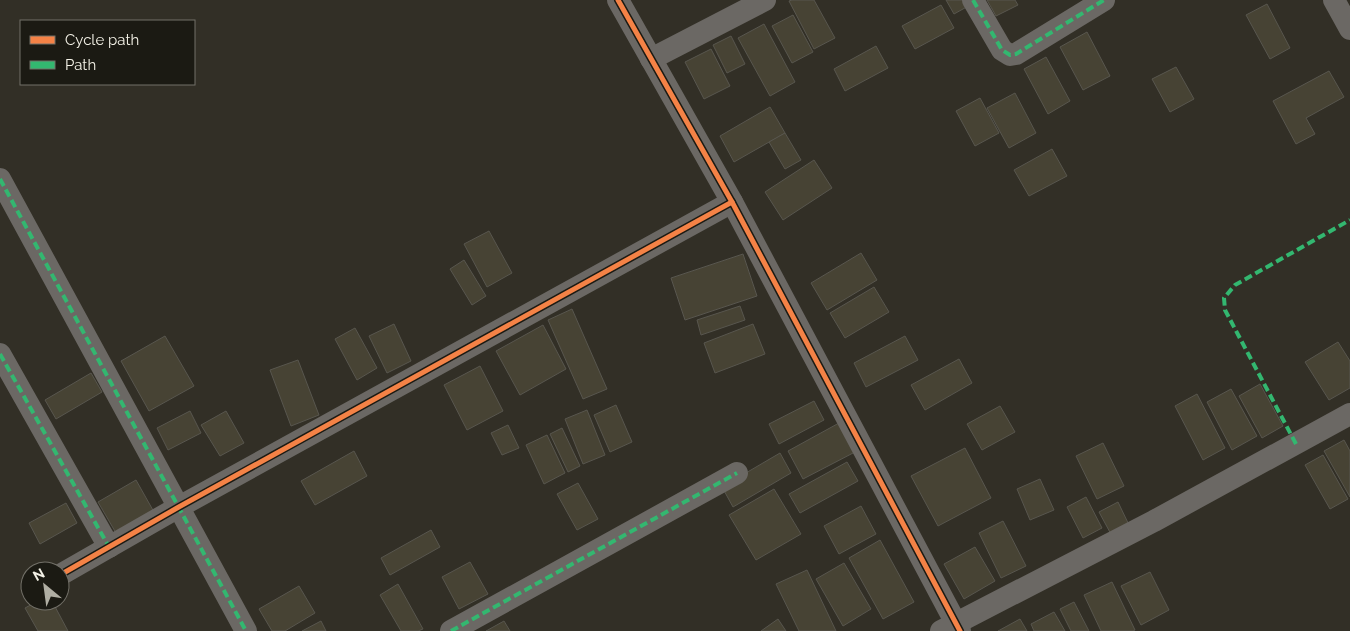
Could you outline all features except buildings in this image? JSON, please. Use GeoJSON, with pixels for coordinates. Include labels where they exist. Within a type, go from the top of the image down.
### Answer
{"type":"FeatureCollection","features":[{"type":"Feature","properties":{"kind":"street"},"geometry":{"type":"LineString","coordinates":[[618,0],[732,202],[952,628],[1350,414]]}},
{"type":"Feature","properties":{"kind":"street"},"geometry":{"type":"LineString","coordinates":[[651,59],[765,0]]}},
{"type":"Feature","properties":{"kind":"street"},"geometry":{"type":"LineString","coordinates":[[973,0],[1002,50],[1010,55],[1016,54],[1104,0]]}},
{"type":"Feature","properties":{"kind":"street"},"geometry":{"type":"LineString","coordinates":[[1334,0],[1350,29]]}},
{"type":"Feature","properties":{"kind":"street"},"geometry":{"type":"LineString","coordinates":[[0,179],[177,508],[246,631]]}},
{"type":"Feature","properties":{"kind":"street"},"geometry":{"type":"LineString","coordinates":[[70,570],[177,508],[732,202]]}},
{"type":"Feature","properties":{"kind":"street"},"geometry":{"type":"LineString","coordinates":[[0,354],[109,548]]}},
{"type":"Feature","properties":{"kind":"street"},"geometry":{"type":"LineString","coordinates":[[451,631],[737,473]]}},
{"type":"Feature","properties":{"kind":"marked path"},"geometry":{"type":"LineString","coordinates":[[973,0],[1002,50],[1010,55],[1016,54],[1104,0]]}},
{"type":"Feature","properties":{"kind":"marked path"},"geometry":{"type":"LineString","coordinates":[[0,179],[246,631]]}},
{"type":"Feature","properties":{"kind":"marked path"},"geometry":{"type":"LineString","coordinates":[[1296,444],[1225,310],[1224,298],[1235,285],[1350,220]]}},
{"type":"Feature","properties":{"kind":"marked path"},"geometry":{"type":"LineString","coordinates":[[0,354],[109,547]]}},
{"type":"Feature","properties":{"kind":"marked path"},"geometry":{"type":"LineString","coordinates":[[451,631],[737,473]]}},
{"type":"Feature","properties":{"kind":"cycle path"},"geometry":{"type":"LineString","coordinates":[[618,0],[732,202],[960,631]]}},
{"type":"Feature","properties":{"kind":"cycle path"},"geometry":{"type":"LineString","coordinates":[[70,569],[177,508],[732,202]]}}]}
